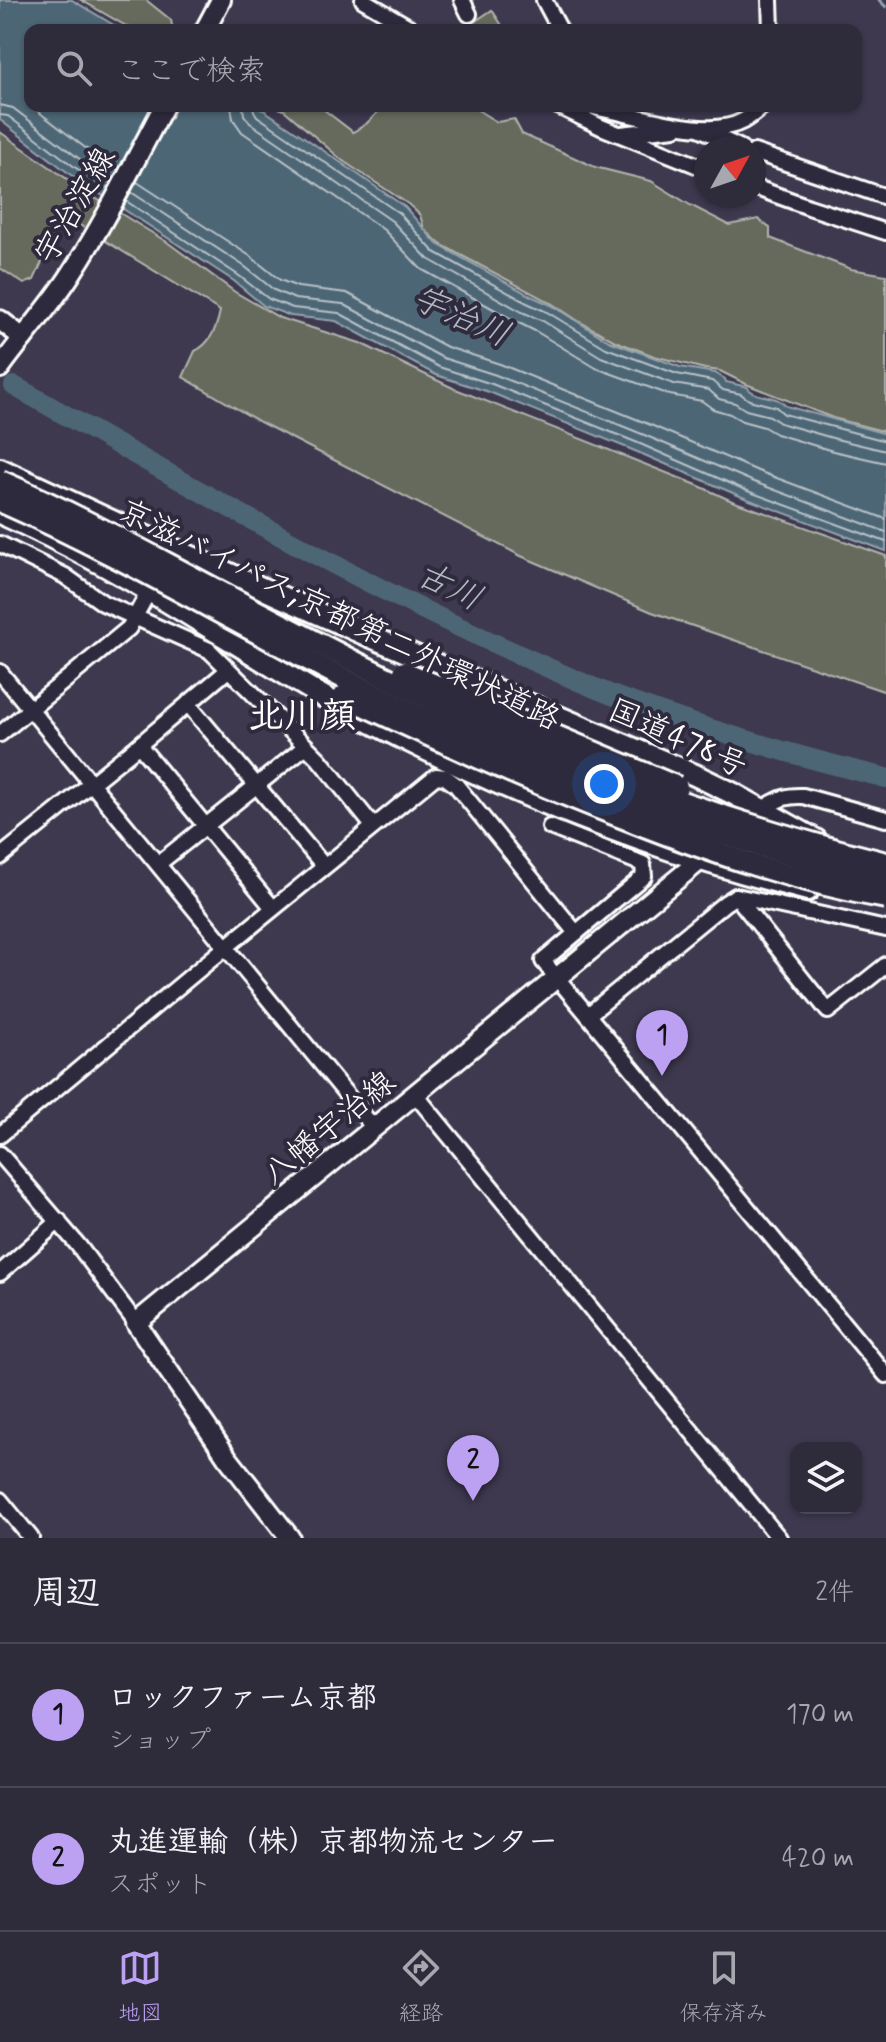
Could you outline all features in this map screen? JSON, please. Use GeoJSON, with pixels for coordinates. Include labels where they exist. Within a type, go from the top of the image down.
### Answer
{"type":"FeatureCollection","features":[{"type":"Feature","properties":{"kind":"highway","name":"国道478号"},"geometry":{"type":"LineString","coordinates":[[0,469],[376,639],[695,775],[762,809],[886,880]]}},
{"type":"Feature","properties":{"kind":"highway","name":"京滋バイパス;京都第二外環状道路"},"geometry":{"type":"LineString","coordinates":[[0,481],[83,520],[299,634],[459,713],[541,749],[772,832],[886,863]]}},
{"type":"Feature","properties":{"kind":"highway","name":"京滋バイパス;京都第二外環状道路"},"geometry":{"type":"LineString","coordinates":[[0,501],[452,731],[534,766],[689,824],[766,849],[886,880]]}},
{"type":"Feature","properties":{"kind":"highway"},"geometry":{"type":"LineString","coordinates":[[0,513],[45,533],[149,591],[340,706],[439,757],[572,813],[700,860],[771,881],[886,908]]}},
{"type":"Feature","properties":{"kind":"highway"},"geometry":{"type":"LineString","coordinates":[[129,529],[211,575],[412,676],[732,809],[772,832]]}},
{"type":"Feature","properties":{"kind":"highway"},"geometry":{"type":"LineString","coordinates":[[215,630],[344,696],[493,765],[668,836],[768,870],[886,898]]}},
{"type":"Feature","properties":{"kind":"main road"},"geometry":{"type":"LineString","coordinates":[[208,24],[221,0]]}},
{"type":"Feature","properties":{"kind":"main road","name":"宇治淀線"},"geometry":{"type":"LineString","coordinates":[[0,368],[37,322],[87,248],[161,112]]}},
{"type":"Feature","properties":{"kind":"main road"},"geometry":{"type":"LineString","coordinates":[[0,320],[23,338]]}},
{"type":"Feature","properties":{"kind":"main road","name":"八幡宇治線"},"geometry":{"type":"LineString","coordinates":[[136,1323],[762,809]]}},
{"type":"Feature","properties":{"kind":"main road"},"geometry":{"type":"LineString","coordinates":[[136,1323],[227,1457],[290,1538]]}},
{"type":"Feature","properties":{"kind":"street"},"geometry":{"type":"LineString","coordinates":[[363,0],[404,24]]}},
{"type":"Feature","properties":{"kind":"street"},"geometry":{"type":"LineString","coordinates":[[462,0],[469,14]]}},
{"type":"Feature","properties":{"kind":"street"},"geometry":{"type":"LineString","coordinates":[[544,0],[557,24]]}},
{"type":"Feature","properties":{"kind":"street"},"geometry":{"type":"LineString","coordinates":[[770,0],[771,24]]}},
{"type":"Feature","properties":{"kind":"street"},"geometry":{"type":"LineString","coordinates":[[572,112],[694,164]]}},
{"type":"Feature","properties":{"kind":"street"},"geometry":{"type":"LineString","coordinates":[[621,112],[694,127],[714,136]]}},
{"type":"Feature","properties":{"kind":"street"},"geometry":{"type":"LineString","coordinates":[[620,134],[726,127],[755,112]]}},
{"type":"Feature","properties":{"kind":"street"},"geometry":{"type":"LineString","coordinates":[[766,156],[886,197]]}},
{"type":"Feature","properties":{"kind":"street"},"geometry":{"type":"LineString","coordinates":[[766,191],[886,232]]}},
{"type":"Feature","properties":{"kind":"street"},"geometry":{"type":"LineString","coordinates":[[0,544],[65,576],[103,603],[209,650],[319,759],[373,826]]}},
{"type":"Feature","properties":{"kind":"street"},"geometry":{"type":"LineString","coordinates":[[0,734],[129,628],[149,591]]}},
{"type":"Feature","properties":{"kind":"street"},"geometry":{"type":"LineString","coordinates":[[0,857],[228,670]]}},
{"type":"Feature","properties":{"kind":"street"},"geometry":{"type":"LineString","coordinates":[[0,672],[374,1128]]}},
{"type":"Feature","properties":{"kind":"street"},"geometry":{"type":"LineString","coordinates":[[188,704],[324,866]]}},
{"type":"Feature","properties":{"kind":"street"},"geometry":{"type":"LineString","coordinates":[[139,745],[273,908]]}},
{"type":"Feature","properties":{"kind":"street"},"geometry":{"type":"LineString","coordinates":[[158,864],[306,746]]}},
{"type":"Feature","properties":{"kind":"street"},"geometry":{"type":"LineString","coordinates":[[387,815],[398,795],[432,769],[439,757]]}},
{"type":"Feature","properties":{"kind":"street"},"geometry":{"type":"LineString","coordinates":[[0,1135],[436,776],[445,777],[456,785],[576,933]]}},
{"type":"Feature","properties":{"kind":"street"},"geometry":{"type":"LineString","coordinates":[[762,809],[780,798],[803,796],[886,819]]}},
{"type":"Feature","properties":{"kind":"street"},"geometry":{"type":"LineString","coordinates":[[550,827],[643,864],[644,876],[543,961],[886,1375]]}},
{"type":"Feature","properties":{"kind":"street"},"geometry":{"type":"LineString","coordinates":[[588,1015],[736,896],[886,929]]}},
{"type":"Feature","properties":{"kind":"street"},"geometry":{"type":"LineString","coordinates":[[736,896],[828,1011],[886,965]]}},
{"type":"Feature","properties":{"kind":"street"},"geometry":{"type":"LineString","coordinates":[[415,1094],[779,1538]]}},
{"type":"Feature","properties":{"kind":"street"},"geometry":{"type":"LineString","coordinates":[[0,1154],[59,1221],[136,1323]]}},
{"type":"Feature","properties":{"kind":"street"},"geometry":{"type":"LineString","coordinates":[[0,1273],[59,1221]]}},
{"type":"Feature","properties":{"kind":"street"},"geometry":{"type":"LineString","coordinates":[[0,1500],[31,1538]]}},
{"type":"Feature","properties":{"kind":"green space"},"geometry":{"type":"Polygon","coordinates":[[[81,0],[146,0],[172,24],[123,24],[81,0]]]}},
{"type":"Feature","properties":{"kind":"green space"},"geometry":{"type":"Polygon","coordinates":[[[492,10],[501,24],[471,24],[492,10]]]}},
{"type":"Feature","properties":{"kind":"green space"},"geometry":{"type":"Polygon","coordinates":[[[286,112],[327,112],[353,132],[378,112],[481,112],[497,122],[514,119],[522,134],[595,167],[651,181],[729,225],[758,219],[770,228],[770,238],[851,269],[886,275],[886,432],[833,418],[720,371],[654,356],[615,341],[440,244],[424,229],[420,215],[343,161],[286,112]]]}},
{"type":"Feature","properties":{"kind":"green space"},"geometry":{"type":"Polygon","coordinates":[[[0,132],[87,193],[167,242],[235,292],[280,318],[360,343],[453,388],[732,501],[886,556],[886,692],[652,612],[521,556],[260,422],[183,377],[195,351],[212,334],[220,311],[63,215],[34,280],[24,284],[0,268],[0,132]]]}},
{"type":"Feature","properties":{"kind":"water","name":"宇治川"},"geometry":{"type":"Polygon","coordinates":[[[0,0],[72,0],[112,24],[24,24],[24,112],[266,112],[405,207],[437,244],[551,305],[609,341],[680,367],[715,373],[726,382],[777,399],[786,406],[886,434],[886,551],[747,499],[489,392],[436,375],[336,321],[291,316],[264,306],[234,281],[71,175],[0,120],[0,0]]]}},
{"type":"Feature","properties":{"kind":"waterway"},"geometry":{"type":"LineString","coordinates":[[879,0],[886,7]]}},
{"type":"Feature","properties":{"kind":"waterway","name":"古川"},"geometry":{"type":"LineString","coordinates":[[14,386],[307,550],[426,611],[553,670],[686,721],[886,778]]}},
{"type":"Feature","properties":{"kind":"place","name":"ロックファーム京都"},"geometry":{"type":"Point","coordinates":[662,1076]}},
{"type":"Feature","properties":{"kind":"place","name":"丸進運輸（株）京都物流センター"},"geometry":{"type":"Point","coordinates":[473,1501]}},
{"type":"Feature","properties":{"kind":"district","name":"北川顔"},"geometry":{"type":"Point","coordinates":[302,714]}}]}
